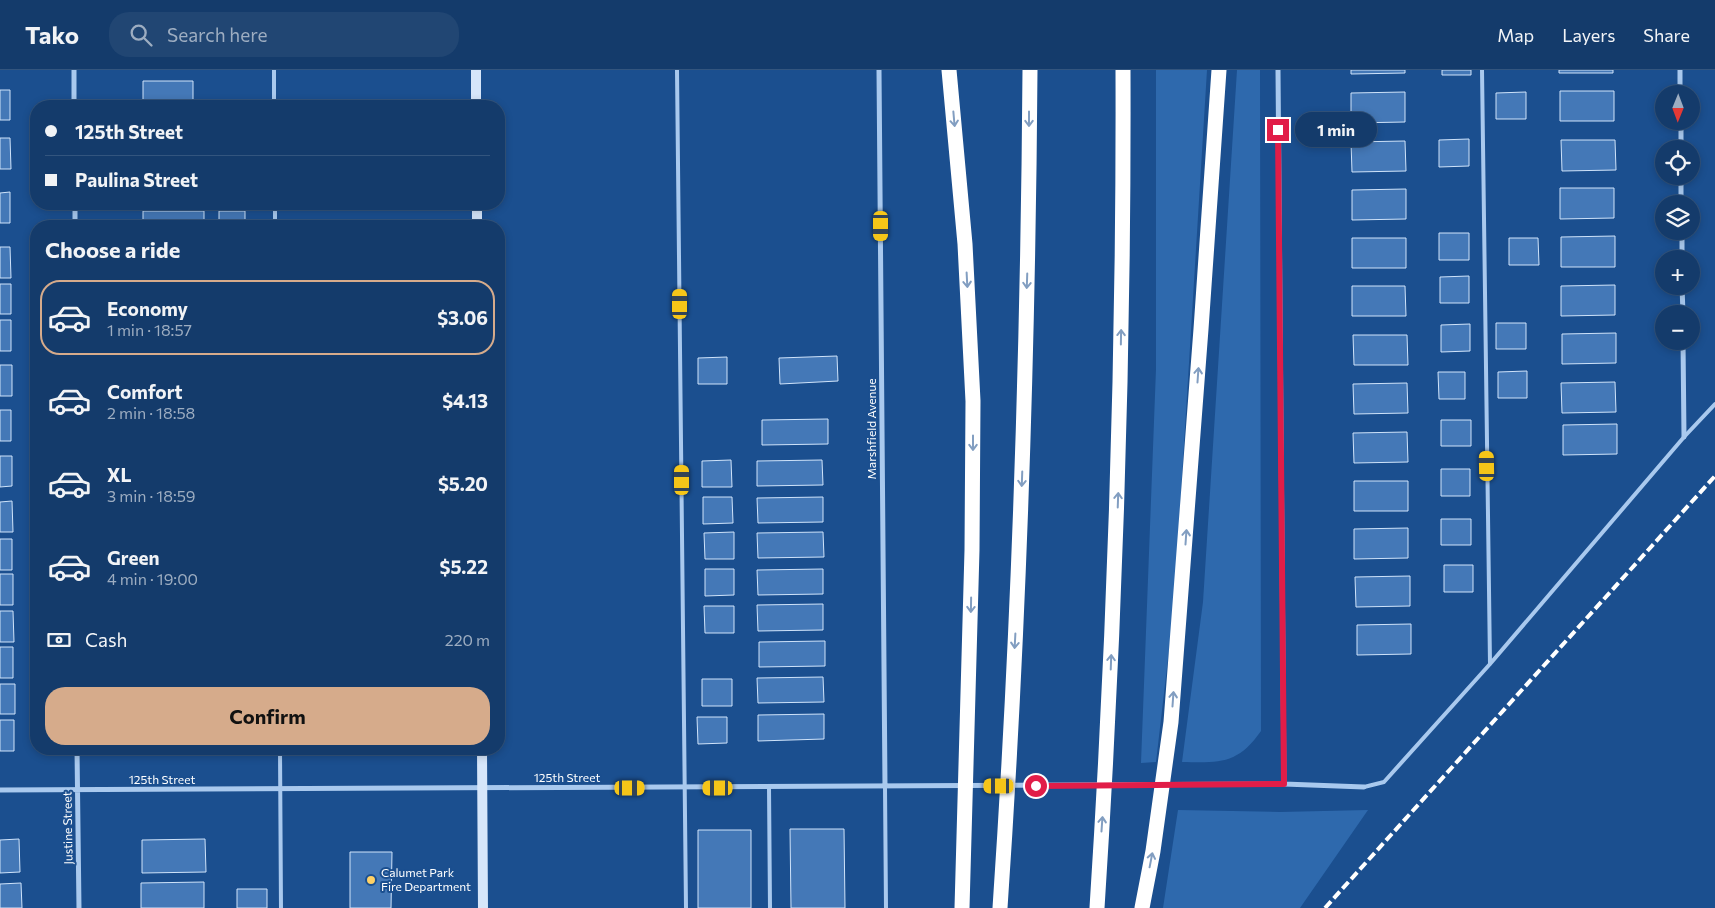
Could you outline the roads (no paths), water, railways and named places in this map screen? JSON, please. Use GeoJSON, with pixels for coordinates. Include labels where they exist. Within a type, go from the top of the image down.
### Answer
{"type":"FeatureCollection","features":[{"type":"Feature","properties":{"kind":"highway"},"geometry":{"type":"LineString","coordinates":[[949,70],[965,244],[973,401],[972,550],[962,908]]}},
{"type":"Feature","properties":{"kind":"highway"},"geometry":{"type":"LineString","coordinates":[[1000,908],[1007,809],[1022,485],[1029,237],[1030,70]]}},
{"type":"Feature","properties":{"kind":"highway"},"geometry":{"type":"LineString","coordinates":[[1097,908],[1107,749],[1118,488],[1124,227],[1123,70]]}},
{"type":"Feature","properties":{"kind":"highway"},"geometry":{"type":"LineString","coordinates":[[1142,908],[1153,851],[1172,722],[1202,329],[1219,70]]}},
{"type":"Feature","properties":{"kind":"main road"},"geometry":{"type":"LineString","coordinates":[[476,70],[476,100]]}},
{"type":"Feature","properties":{"kind":"main road"},"geometry":{"type":"LineString","coordinates":[[482,755],[483,908]]}},
{"type":"Feature","properties":{"kind":"street"},"geometry":{"type":"LineString","coordinates":[[74,70],[74,100]]}},
{"type":"Feature","properties":{"kind":"street","name":"Marshfield Avenue"},"geometry":{"type":"LineString","coordinates":[[880,70],[885,787]]}},
{"type":"Feature","properties":{"kind":"street"},"geometry":{"type":"LineString","coordinates":[[1278,70],[1284,784]]}},
{"type":"Feature","properties":{"kind":"street"},"geometry":{"type":"LineString","coordinates":[[1680,70],[1680,85]]}},
{"type":"Feature","properties":{"kind":"street"},"geometry":{"type":"LineString","coordinates":[[1683,350],[1684,438]]}},
{"type":"Feature","properties":{"kind":"street","name":"Justine Street"},"geometry":{"type":"LineString","coordinates":[[77,755],[79,908]]}},
{"type":"Feature","properties":{"kind":"street","name":"125th Street"},"geometry":{"type":"LineString","coordinates":[[0,790],[769,788],[1284,784],[1364,787]]}},
{"type":"Feature","properties":{"kind":"lane"},"geometry":{"type":"LineString","coordinates":[[274,70],[274,100]]}},
{"type":"Feature","properties":{"kind":"lane"},"geometry":{"type":"LineString","coordinates":[[678,70],[686,908]]}},
{"type":"Feature","properties":{"kind":"lane"},"geometry":{"type":"LineString","coordinates":[[1482,70],[1490,664]]}},
{"type":"Feature","properties":{"kind":"lane"},"geometry":{"type":"LineString","coordinates":[[1364,787],[1384,782],[1490,664],[1715,404]]}},
{"type":"Feature","properties":{"kind":"lane"},"geometry":{"type":"LineString","coordinates":[[280,755],[281,908]]}},
{"type":"Feature","properties":{"kind":"lane"},"geometry":{"type":"LineString","coordinates":[[885,787],[886,908]]}},
{"type":"Feature","properties":{"kind":"lane"},"geometry":{"type":"LineString","coordinates":[[769,788],[770,908]]}},
{"type":"Feature","properties":{"kind":"railway"},"geometry":{"type":"LineString","coordinates":[[1325,908],[1715,476]]}},
{"type":"Feature","properties":{"kind":"place","name":"Calumet Park Fire Department"},"geometry":{"type":"Point","coordinates":[371,880]}}]}
